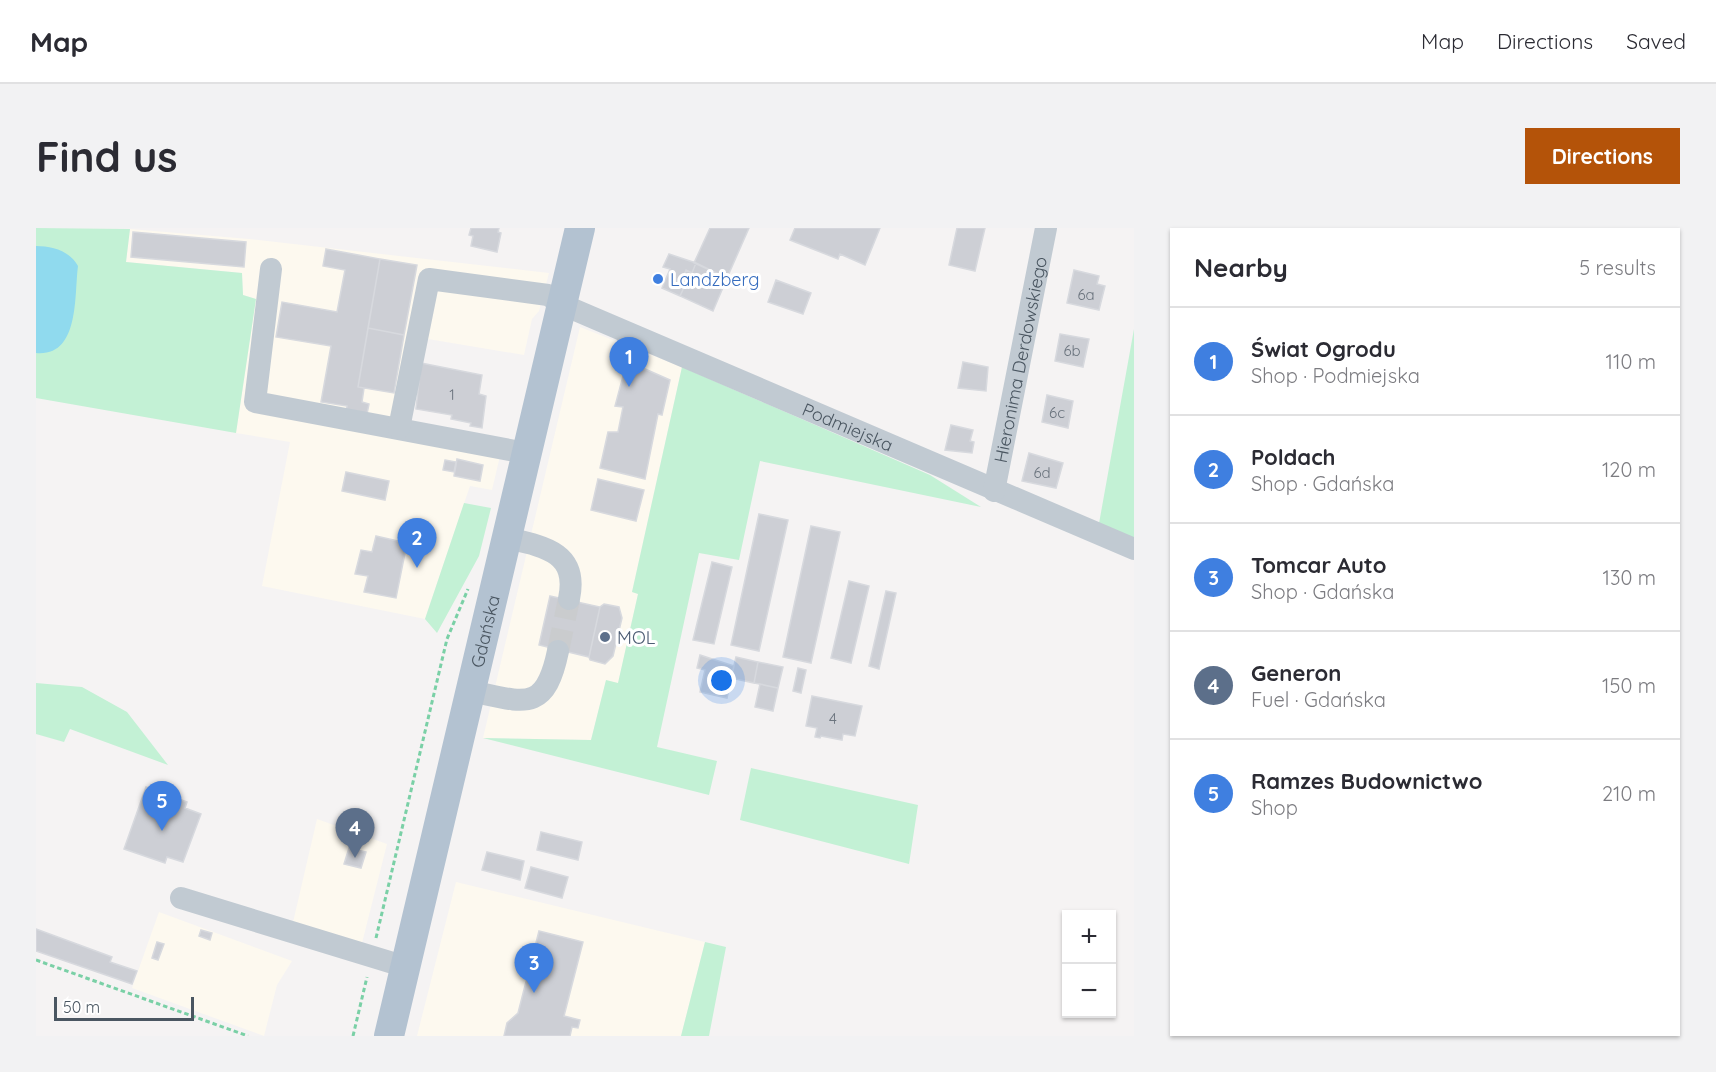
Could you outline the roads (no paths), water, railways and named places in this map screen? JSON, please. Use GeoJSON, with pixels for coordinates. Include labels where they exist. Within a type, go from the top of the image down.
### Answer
{"type":"FeatureCollection","features":[{"type":"Feature","properties":{"kind":"main road","name":"Gdańska"},"geometry":{"type":"LineString","coordinates":[[389,1036],[580,228]]}},
{"type":"Feature","properties":{"kind":"street","name":"Hieronima Derdowskiego"},"geometry":{"type":"LineString","coordinates":[[994,491],[1046,228]]}},
{"type":"Feature","properties":{"kind":"street"},"geometry":{"type":"LineString","coordinates":[[271,269],[255,402],[526,453]]}},
{"type":"Feature","properties":{"kind":"street","name":"Podmiejska"},"geometry":{"type":"LineString","coordinates":[[399,428],[429,279],[548,295],[561,304],[863,431],[994,491],[1134,549]]}},
{"type":"Feature","properties":{"kind":"street"},"geometry":{"type":"LineString","coordinates":[[506,538],[544,546],[562,558],[569,570],[569,599]]}},
{"type":"Feature","properties":{"kind":"street"},"geometry":{"type":"LineString","coordinates":[[470,691],[512,700],[533,698],[549,686],[558,651]]}},
{"type":"Feature","properties":{"kind":"street"},"geometry":{"type":"LineString","coordinates":[[181,898],[406,967]]}},
{"type":"Feature","properties":{"kind":"water"},"geometry":{"type":"Polygon","coordinates":[[[36,246],[60,250],[78,266],[75,308],[68,335],[61,345],[50,352],[36,353],[36,246]]]}},
{"type":"Feature","properties":{"kind":"tunnel"},"geometry":{"type":"LineString","coordinates":[[558,651],[569,599]]}},
{"type":"Feature","properties":{"kind":"place","name":"Landzberg"},"geometry":{"type":"Point","coordinates":[658,279]}},
{"type":"Feature","properties":{"kind":"place","name":"Świat Ogrodu"},"geometry":{"type":"Point","coordinates":[629,387]}},
{"type":"Feature","properties":{"kind":"place","name":"Poldach"},"geometry":{"type":"Point","coordinates":[417,568]}},
{"type":"Feature","properties":{"kind":"place","name":"MOL"},"geometry":{"type":"Point","coordinates":[605,637]}},
{"type":"Feature","properties":{"kind":"place","name":"Ramzes Budownictwo"},"geometry":{"type":"Point","coordinates":[162,831]}},
{"type":"Feature","properties":{"kind":"place","name":"Generon"},"geometry":{"type":"Point","coordinates":[355,858]}},
{"type":"Feature","properties":{"kind":"place","name":"Tomcar Auto"},"geometry":{"type":"Point","coordinates":[534,993]}}]}
